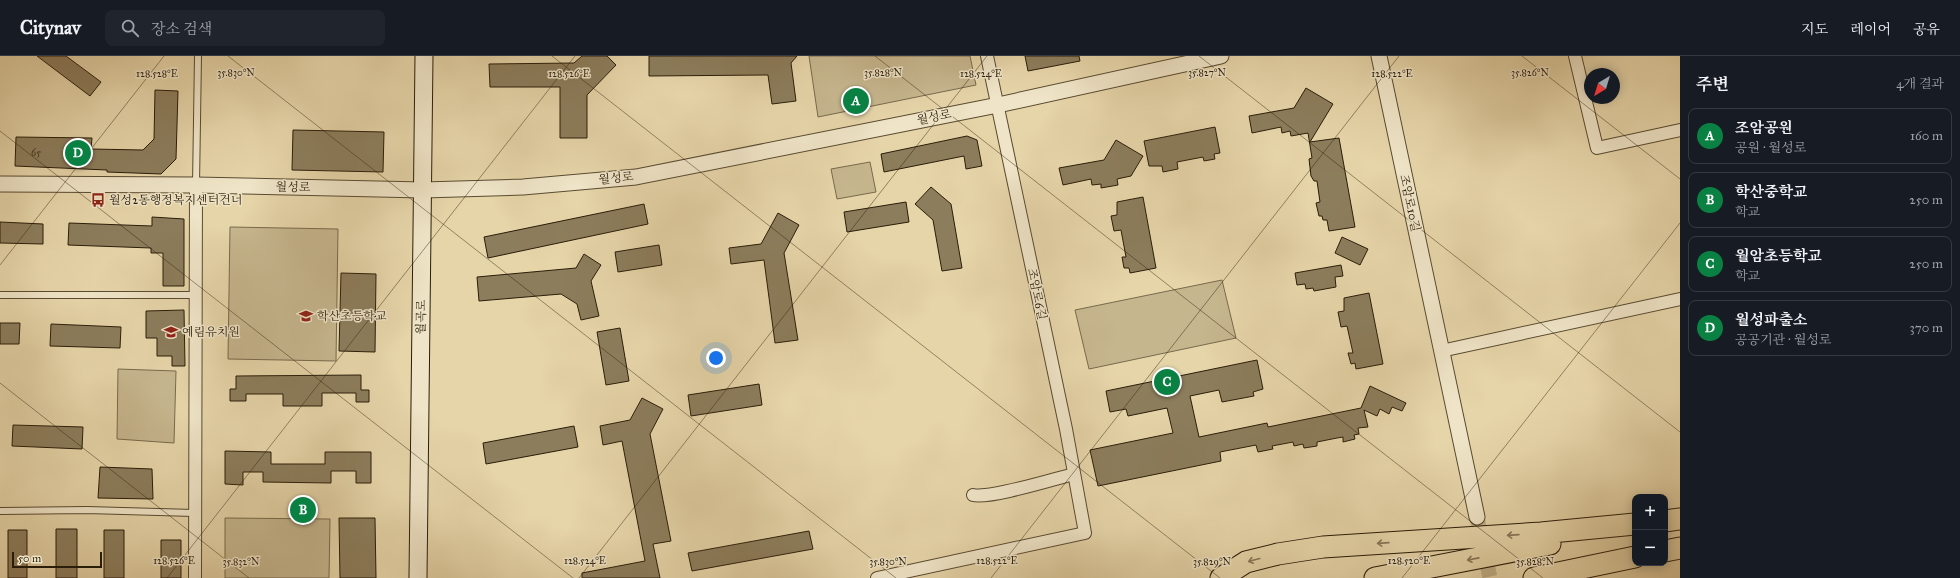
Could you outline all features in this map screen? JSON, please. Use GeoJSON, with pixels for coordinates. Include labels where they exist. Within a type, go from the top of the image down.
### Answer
{"type":"FeatureCollection","features":[{"type":"Feature","properties":{"kind":"highway"},"geometry":{"type":"LineString","coordinates":[[1221,578],[1246,562],[1278,554],[1323,547],[1541,533],[1632,524]]}},
{"type":"Feature","properties":{"kind":"highway"},"geometry":{"type":"LineString","coordinates":[[1375,578],[1632,528]]}},
{"type":"Feature","properties":{"kind":"highway"},"geometry":{"type":"LineString","coordinates":[[1668,550],[1680,548]]}},
{"type":"Feature","properties":{"kind":"highway"},"geometry":{"type":"LineString","coordinates":[[1534,578],[1632,558]]}},
{"type":"Feature","properties":{"kind":"main road","name":"월곡로"},"geometry":{"type":"LineString","coordinates":[[418,578],[424,56]]}},
{"type":"Feature","properties":{"kind":"street","name":"조암로6길"},"geometry":{"type":"LineString","coordinates":[[877,578],[1085,533],[987,56]]}},
{"type":"Feature","properties":{"kind":"street","name":"월성로"},"geometry":{"type":"LineString","coordinates":[[0,184],[196,185],[423,190],[523,187],[636,176],[998,105],[1221,56]]}},
{"type":"Feature","properties":{"kind":"street","name":"조암로10길"},"geometry":{"type":"LineString","coordinates":[[1379,56],[1477,517]]}},
{"type":"Feature","properties":{"kind":"street"},"geometry":{"type":"LineString","coordinates":[[1575,56],[1598,148],[1680,130]]}},
{"type":"Feature","properties":{"kind":"street"},"geometry":{"type":"LineString","coordinates":[[195,578],[196,185]]}},
{"type":"Feature","properties":{"kind":"street"},"geometry":{"type":"LineString","coordinates":[[1441,350],[1680,299]]}},
{"type":"Feature","properties":{"kind":"street"},"geometry":{"type":"LineString","coordinates":[[973,495],[979,496],[1008,491],[1074,474]]}},
{"type":"Feature","properties":{"kind":"lane"},"geometry":{"type":"LineString","coordinates":[[196,185],[198,56]]}},
{"type":"Feature","properties":{"kind":"lane"},"geometry":{"type":"LineString","coordinates":[[0,294],[196,295]]}},
{"type":"Feature","properties":{"kind":"lane"},"geometry":{"type":"LineString","coordinates":[[0,511],[87,510],[194,513]]}},
{"type":"Feature","properties":{"kind":"shaded area"},"geometry":{"type":"Polygon","coordinates":[[[809,56],[970,56],[976,85],[818,117],[809,56]]]}},
{"type":"Feature","properties":{"kind":"shaded area"},"geometry":{"type":"Polygon","coordinates":[[[870,162],[876,192],[837,199],[831,169],[870,162]]]}},
{"type":"Feature","properties":{"kind":"shaded area"},"geometry":{"type":"Polygon","coordinates":[[[230,227],[338,229],[336,361],[228,359],[230,227]]]}},
{"type":"Feature","properties":{"kind":"shaded area"},"geometry":{"type":"Polygon","coordinates":[[[1222,280],[1236,338],[1089,369],[1075,310],[1222,280]]]}},
{"type":"Feature","properties":{"kind":"shaded area"},"geometry":{"type":"Polygon","coordinates":[[[118,369],[176,371],[174,443],[117,439],[118,369]]]}},
{"type":"Feature","properties":{"kind":"shaded area"},"geometry":{"type":"Polygon","coordinates":[[[225,518],[330,519],[329,578],[225,578],[225,518]]]}},
{"type":"Feature","properties":{"kind":"building"},"geometry":{"type":"Polygon","coordinates":[[[37,56],[66,56],[101,82],[90,96],[37,56]]]}},
{"type":"Feature","properties":{"kind":"building"},"geometry":{"type":"Polygon","coordinates":[[[582,56],[607,56],[616,65],[587,95],[587,138],[560,138],[560,87],[490,87],[489,64],[574,63],[582,56]]]}},
{"type":"Feature","properties":{"kind":"building"},"geometry":{"type":"Polygon","coordinates":[[[649,56],[797,56],[791,63],[796,101],[772,104],[768,75],[649,76],[649,56]]]}},
{"type":"Feature","properties":{"kind":"building"},"geometry":{"type":"Polygon","coordinates":[[[1025,56],[1079,56],[1080,61],[1028,71],[1025,56]]]}},
{"type":"Feature","properties":{"kind":"building"},"geometry":{"type":"Polygon","coordinates":[[[1306,88],[1333,104],[1310,142],[1339,138],[1355,227],[1329,231],[1327,220],[1323,220],[1322,216],[1319,216],[1316,203],[1320,202],[1317,181],[1314,181],[1311,176],[1309,159],[1312,158],[1308,133],[1291,136],[1290,131],[1282,133],[1281,127],[1252,133],[1249,116],[1294,108],[1306,88]]]}},
{"type":"Feature","properties":{"kind":"building"},"geometry":{"type":"Polygon","coordinates":[[[155,90],[178,91],[176,159],[161,174],[15,166],[16,137],[92,138],[91,149],[143,150],[154,139],[155,90]]]}},
{"type":"Feature","properties":{"kind":"building"},"geometry":{"type":"Polygon","coordinates":[[[1215,127],[1220,153],[1214,154],[1215,159],[1204,161],[1203,157],[1177,162],[1178,169],[1163,172],[1162,166],[1149,166],[1144,141],[1215,127]]]}},
{"type":"Feature","properties":{"kind":"building"},"geometry":{"type":"Polygon","coordinates":[[[293,130],[384,132],[383,172],[292,170],[293,130]]]}},
{"type":"Feature","properties":{"kind":"building"},"geometry":{"type":"Polygon","coordinates":[[[967,136],[977,140],[982,166],[966,169],[964,156],[884,172],[881,154],[967,136]]]}},
{"type":"Feature","properties":{"kind":"building"},"geometry":{"type":"Polygon","coordinates":[[[1116,140],[1143,156],[1131,176],[1117,179],[1118,185],[1101,188],[1101,184],[1092,185],[1091,179],[1063,185],[1059,168],[1104,160],[1116,140]]]}},
{"type":"Feature","properties":{"kind":"building"},"geometry":{"type":"Polygon","coordinates":[[[931,187],[951,204],[962,268],[942,271],[933,220],[915,204],[931,187]]]}},
{"type":"Feature","properties":{"kind":"building"},"geometry":{"type":"Polygon","coordinates":[[[1143,197],[1156,268],[1130,273],[1129,268],[1124,268],[1122,257],[1126,257],[1121,230],[1114,231],[1111,216],[1117,215],[1117,202],[1143,197]]]}},
{"type":"Feature","properties":{"kind":"building"},"geometry":{"type":"Polygon","coordinates":[[[906,202],[909,222],[847,232],[844,212],[906,202]]]}},
{"type":"Feature","properties":{"kind":"building"},"geometry":{"type":"Polygon","coordinates":[[[644,204],[648,224],[488,258],[484,237],[644,204]]]}},
{"type":"Feature","properties":{"kind":"building"},"geometry":{"type":"Polygon","coordinates":[[[778,213],[799,225],[784,253],[798,340],[775,343],[764,260],[731,264],[729,248],[761,244],[778,213]]]}},
{"type":"Feature","properties":{"kind":"building"},"geometry":{"type":"Polygon","coordinates":[[[152,217],[184,219],[184,286],[163,286],[163,253],[151,253],[151,248],[68,245],[69,223],[152,226],[152,217]]]}},
{"type":"Feature","properties":{"kind":"building"},"geometry":{"type":"Polygon","coordinates":[[[0,222],[43,224],[43,244],[0,243],[0,222]]]}},
{"type":"Feature","properties":{"kind":"building"},"geometry":{"type":"Polygon","coordinates":[[[1342,237],[1368,249],[1360,265],[1335,253],[1342,237]]]}},
{"type":"Feature","properties":{"kind":"building"},"geometry":{"type":"Polygon","coordinates":[[[659,245],[662,265],[618,272],[615,252],[659,245]]]}},
{"type":"Feature","properties":{"kind":"building"},"geometry":{"type":"Polygon","coordinates":[[[584,254],[601,265],[591,281],[599,316],[581,320],[577,304],[561,294],[479,301],[477,277],[576,268],[584,254]]]}},
{"type":"Feature","properties":{"kind":"building"},"geometry":{"type":"Polygon","coordinates":[[[1341,265],[1343,276],[1335,277],[1336,287],[1314,291],[1313,288],[1306,289],[1305,284],[1297,285],[1295,273],[1341,265]]]}},
{"type":"Feature","properties":{"kind":"building"},"geometry":{"type":"Polygon","coordinates":[[[341,273],[376,274],[375,352],[339,351],[341,273]]]}},
{"type":"Feature","properties":{"kind":"building"},"geometry":{"type":"Polygon","coordinates":[[[1369,293],[1383,364],[1356,369],[1355,363],[1351,364],[1348,353],[1353,353],[1347,326],[1341,327],[1338,312],[1344,311],[1344,298],[1369,293]]]}},
{"type":"Feature","properties":{"kind":"building"},"geometry":{"type":"Polygon","coordinates":[[[184,310],[185,366],[172,366],[172,356],[157,356],[157,338],[146,338],[146,311],[184,310]]]}},
{"type":"Feature","properties":{"kind":"building"},"geometry":{"type":"Polygon","coordinates":[[[0,323],[20,323],[19,344],[0,344],[0,323]]]}},
{"type":"Feature","properties":{"kind":"building"},"geometry":{"type":"Polygon","coordinates":[[[51,324],[121,327],[120,348],[50,346],[51,324]]]}},
{"type":"Feature","properties":{"kind":"building"},"geometry":{"type":"Polygon","coordinates":[[[620,328],[629,381],[606,385],[597,332],[620,328]]]}},
{"type":"Feature","properties":{"kind":"building"},"geometry":{"type":"Polygon","coordinates":[[[1257,360],[1263,389],[1253,392],[1254,396],[1222,402],[1219,390],[1190,396],[1199,437],[1267,423],[1268,427],[1361,408],[1370,386],[1406,403],[1402,411],[1392,407],[1389,414],[1380,409],[1377,416],[1364,410],[1368,427],[1358,428],[1359,434],[1354,435],[1355,439],[1343,442],[1343,437],[1337,438],[1317,442],[1317,446],[1304,448],[1303,444],[1294,446],[1293,442],[1272,446],[1273,449],[1258,452],[1256,445],[1220,452],[1221,461],[1098,486],[1090,450],[1173,433],[1167,408],[1128,416],[1126,409],[1110,412],[1106,391],[1257,360]]]}},
{"type":"Feature","properties":{"kind":"building"},"geometry":{"type":"Polygon","coordinates":[[[361,375],[361,390],[369,390],[369,402],[356,402],[356,393],[322,393],[322,406],[283,406],[283,394],[246,394],[246,401],[230,401],[230,389],[236,389],[236,376],[361,375]]]}},
{"type":"Feature","properties":{"kind":"building"},"geometry":{"type":"Polygon","coordinates":[[[759,384],[762,405],[691,416],[688,395],[759,384]]]}},
{"type":"Feature","properties":{"kind":"building"},"geometry":{"type":"Polygon","coordinates":[[[642,398],[663,409],[650,434],[671,541],[653,544],[660,578],[582,578],[582,573],[645,561],[622,441],[603,445],[600,426],[630,420],[642,398]]]}},
{"type":"Feature","properties":{"kind":"building"},"geometry":{"type":"Polygon","coordinates":[[[13,425],[83,427],[82,449],[12,446],[13,425]]]}},
{"type":"Feature","properties":{"kind":"building"},"geometry":{"type":"Polygon","coordinates":[[[574,426],[578,447],[486,464],[483,443],[574,426]]]}},
{"type":"Feature","properties":{"kind":"building"},"geometry":{"type":"Polygon","coordinates":[[[225,451],[271,452],[271,464],[325,464],[325,452],[371,452],[371,483],[356,483],[356,471],[331,471],[331,483],[263,482],[263,472],[243,472],[243,485],[225,484],[225,451]]]}},
{"type":"Feature","properties":{"kind":"building"},"geometry":{"type":"Polygon","coordinates":[[[100,467],[152,469],[153,499],[98,498],[100,467]]]}},
{"type":"Feature","properties":{"kind":"building"},"geometry":{"type":"Polygon","coordinates":[[[339,518],[375,518],[376,578],[340,578],[339,518]]]}},
{"type":"Feature","properties":{"kind":"building"},"geometry":{"type":"Polygon","coordinates":[[[56,529],[77,529],[77,578],[56,578],[56,529]]]}},
{"type":"Feature","properties":{"kind":"building"},"geometry":{"type":"Polygon","coordinates":[[[8,530],[27,530],[27,578],[8,578],[8,530]]]}},
{"type":"Feature","properties":{"kind":"building"},"geometry":{"type":"Polygon","coordinates":[[[104,530],[124,530],[124,578],[104,578],[104,530]]]}},
{"type":"Feature","properties":{"kind":"building"},"geometry":{"type":"Polygon","coordinates":[[[809,531],[813,549],[692,571],[688,553],[809,531]]]}},
{"type":"Feature","properties":{"kind":"building"},"geometry":{"type":"Polygon","coordinates":[[[161,540],[181,540],[181,578],[161,578],[161,540]]]}},
{"type":"Feature","properties":{"kind":"tunnel"},"geometry":{"type":"LineString","coordinates":[[1477,517],[1490,578]]}},
{"type":"Feature","properties":{"kind":"place","name":"조암공원"},"geometry":{"type":"Point","coordinates":[856,101]}},
{"type":"Feature","properties":{"kind":"place","name":"월성파출소"},"geometry":{"type":"Point","coordinates":[78,153]}},
{"type":"Feature","properties":{"kind":"place","name":"월성2동행정복지센터건너"},"geometry":{"type":"Point","coordinates":[98,200]}},
{"type":"Feature","properties":{"kind":"place","name":"학산초등학교"},"geometry":{"type":"Point","coordinates":[306,316]}},
{"type":"Feature","properties":{"kind":"place","name":"예림유치원"},"geometry":{"type":"Point","coordinates":[171,332]}},
{"type":"Feature","properties":{"kind":"place","name":"월암초등학교"},"geometry":{"type":"Point","coordinates":[1167,382]}},
{"type":"Feature","properties":{"kind":"place","name":"학산중학교"},"geometry":{"type":"Point","coordinates":[303,510]}}]}
